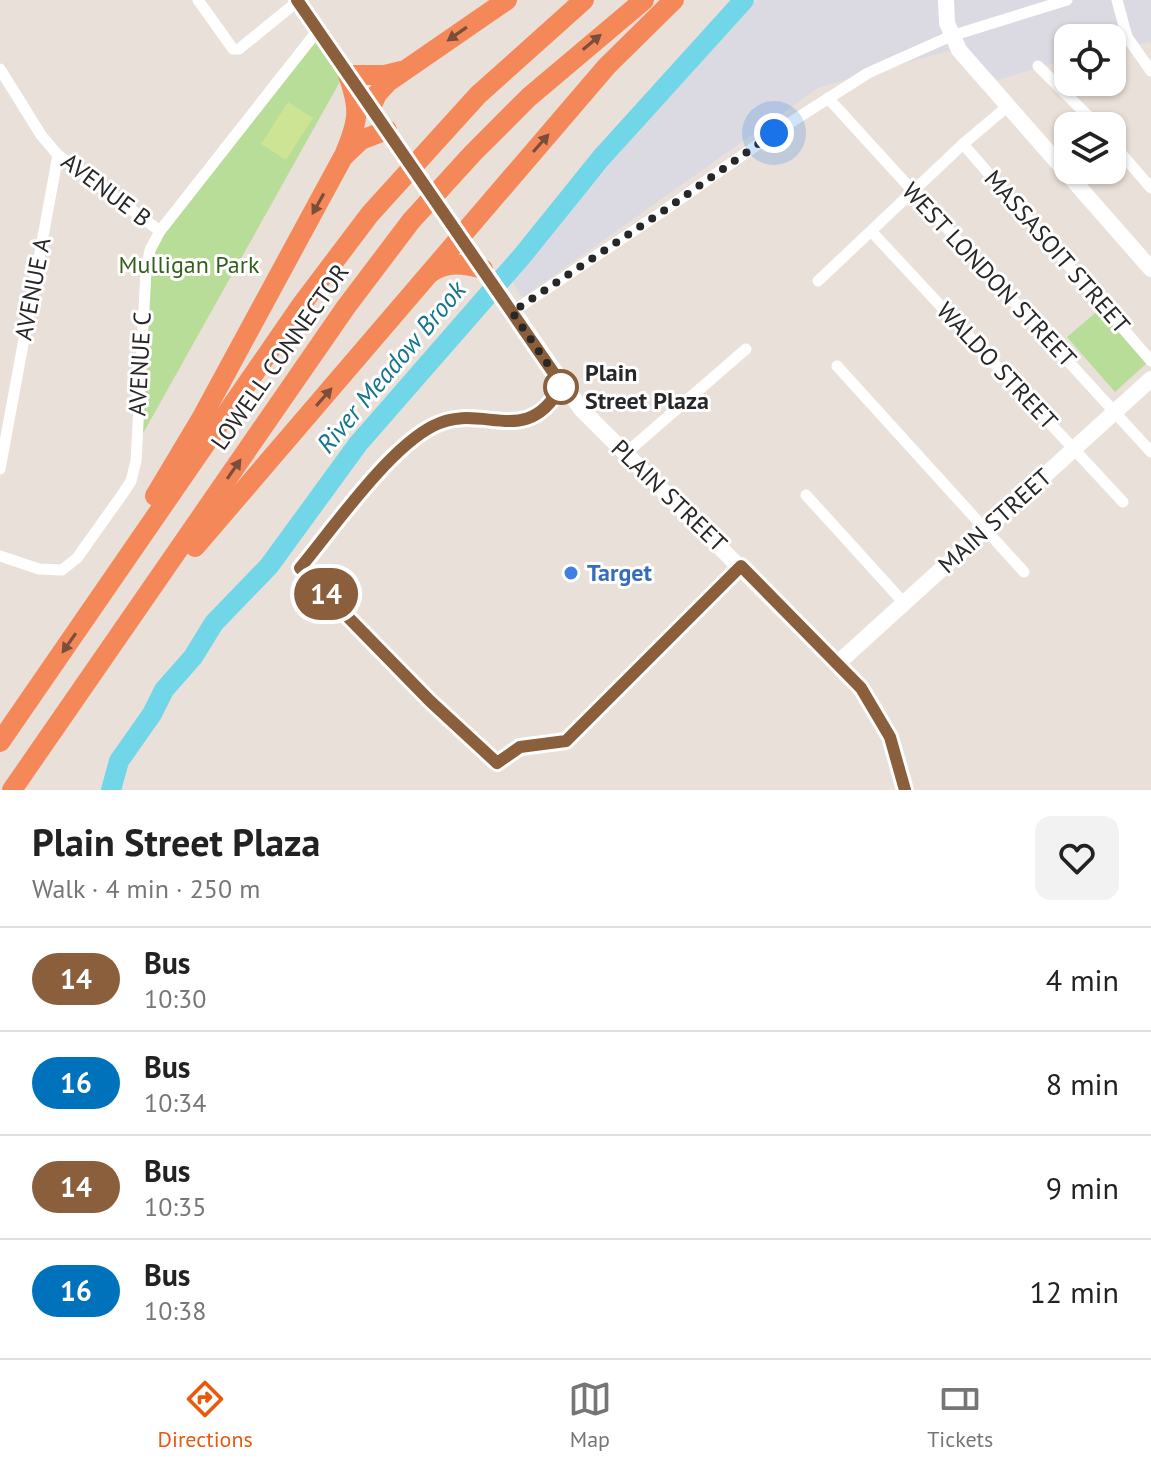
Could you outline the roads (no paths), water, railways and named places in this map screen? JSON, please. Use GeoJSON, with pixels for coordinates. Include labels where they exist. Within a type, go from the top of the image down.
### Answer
{"type":"FeatureCollection","features":[{"type":"Feature","properties":{"kind":"highway"},"geometry":{"type":"LineString","coordinates":[[371,107],[380,90],[507,0]]}},
{"type":"Feature","properties":{"kind":"highway","name":"LOWELL CONNECTOR"},"geometry":{"type":"LineString","coordinates":[[0,742],[302,304],[389,191],[495,79],[584,0]]}},
{"type":"Feature","properties":{"kind":"highway","name":"LOWELL CONNECTOR"},"geometry":{"type":"LineString","coordinates":[[12,790],[346,307],[411,221],[454,172],[549,78],[644,0]]}},
{"type":"Feature","properties":{"kind":"highway"},"geometry":{"type":"LineString","coordinates":[[126,626],[607,66],[674,0]]}},
{"type":"Feature","properties":{"kind":"highway"},"geometry":{"type":"LineString","coordinates":[[95,604],[201,419],[343,157],[358,108],[348,75],[385,75],[408,68]]}},
{"type":"Feature","properties":{"kind":"highway"},"geometry":{"type":"LineString","coordinates":[[343,157],[361,140],[387,130]]}},
{"type":"Feature","properties":{"kind":"highway"},"geometry":{"type":"LineString","coordinates":[[430,273],[447,265],[483,269]]}},
{"type":"Feature","properties":{"kind":"main road"},"geometry":{"type":"LineString","coordinates":[[946,0],[951,36],[970,65],[1151,269]]}},
{"type":"Feature","properties":{"kind":"main road","name":"PLAIN STREET"},"geometry":{"type":"LineString","coordinates":[[301,2],[348,75],[581,409],[861,688],[882,719],[896,753],[905,790]]}},
{"type":"Feature","properties":{"kind":"main road","name":"MAIN STREET"},"geometry":{"type":"LineString","coordinates":[[838,663],[1151,379]]}},
{"type":"Feature","properties":{"kind":"street"},"geometry":{"type":"LineString","coordinates":[[198,0],[233,49],[239,49],[301,2]]}},
{"type":"Feature","properties":{"kind":"street"},"geometry":{"type":"LineString","coordinates":[[508,306],[888,62],[951,36],[1067,0]]}},
{"type":"Feature","properties":{"kind":"street"},"geometry":{"type":"LineString","coordinates":[[1117,0],[1127,37],[1151,71]]}},
{"type":"Feature","properties":{"kind":"street","name":"AVENUE C"},"geometry":{"type":"LineString","coordinates":[[0,556],[39,569],[62,570],[77,558],[131,481],[136,461],[147,260],[160,231],[318,30]]}},
{"type":"Feature","properties":{"kind":"street"},"geometry":{"type":"LineString","coordinates":[[1038,66],[1084,112]]}},
{"type":"Feature","properties":{"kind":"street","name":"AVENUE B"},"geometry":{"type":"LineString","coordinates":[[0,69],[41,135],[58,155],[160,231]]}},
{"type":"Feature","properties":{"kind":"street","name":"WEST LONDON STREET"},"geometry":{"type":"LineString","coordinates":[[828,98],[1151,452]]}},
{"type":"Feature","properties":{"kind":"street"},"geometry":{"type":"LineString","coordinates":[[818,281],[963,144],[1008,106]]}},
{"type":"Feature","properties":{"kind":"street","name":"MASSASOIT STREET"},"geometry":{"type":"LineString","coordinates":[[963,144],[1151,361]]}},
{"type":"Feature","properties":{"kind":"street","name":"AVENUE A"},"geometry":{"type":"LineString","coordinates":[[0,469],[58,155]]}},
{"type":"Feature","properties":{"kind":"street"},"geometry":{"type":"LineString","coordinates":[[1126,159],[1151,188]]}},
{"type":"Feature","properties":{"kind":"street","name":"WALDO STREET"},"geometry":{"type":"LineString","coordinates":[[871,231],[1123,502]]}},
{"type":"Feature","properties":{"kind":"street"},"geometry":{"type":"LineString","coordinates":[[626,453],[746,349]]}},
{"type":"Feature","properties":{"kind":"street"},"geometry":{"type":"LineString","coordinates":[[837,366],[1024,572]]}},
{"type":"Feature","properties":{"kind":"street"},"geometry":{"type":"LineString","coordinates":[[806,495],[904,603]]}},
{"type":"Feature","properties":{"kind":"street"},"geometry":{"type":"LineString","coordinates":[[566,741],[741,566]]}},
{"type":"Feature","properties":{"kind":"waterway","name":"River Meadow Brook"},"geometry":{"type":"LineString","coordinates":[[111,790],[119,761],[152,714],[164,690],[193,657],[214,623],[269,566],[358,444],[522,256],[601,158],[744,0]]}},
{"type":"Feature","properties":{"kind":"place","name":"Plain Street Plaza"},"geometry":{"type":"Point","coordinates":[561,387]}},
{"type":"Feature","properties":{"kind":"place","name":"Target"},"geometry":{"type":"Point","coordinates":[571,573]}},
{"type":"Feature","properties":{"kind":"park label","name":"Mulligan Park"},"geometry":{"type":"Point","coordinates":[189,265]}}]}
